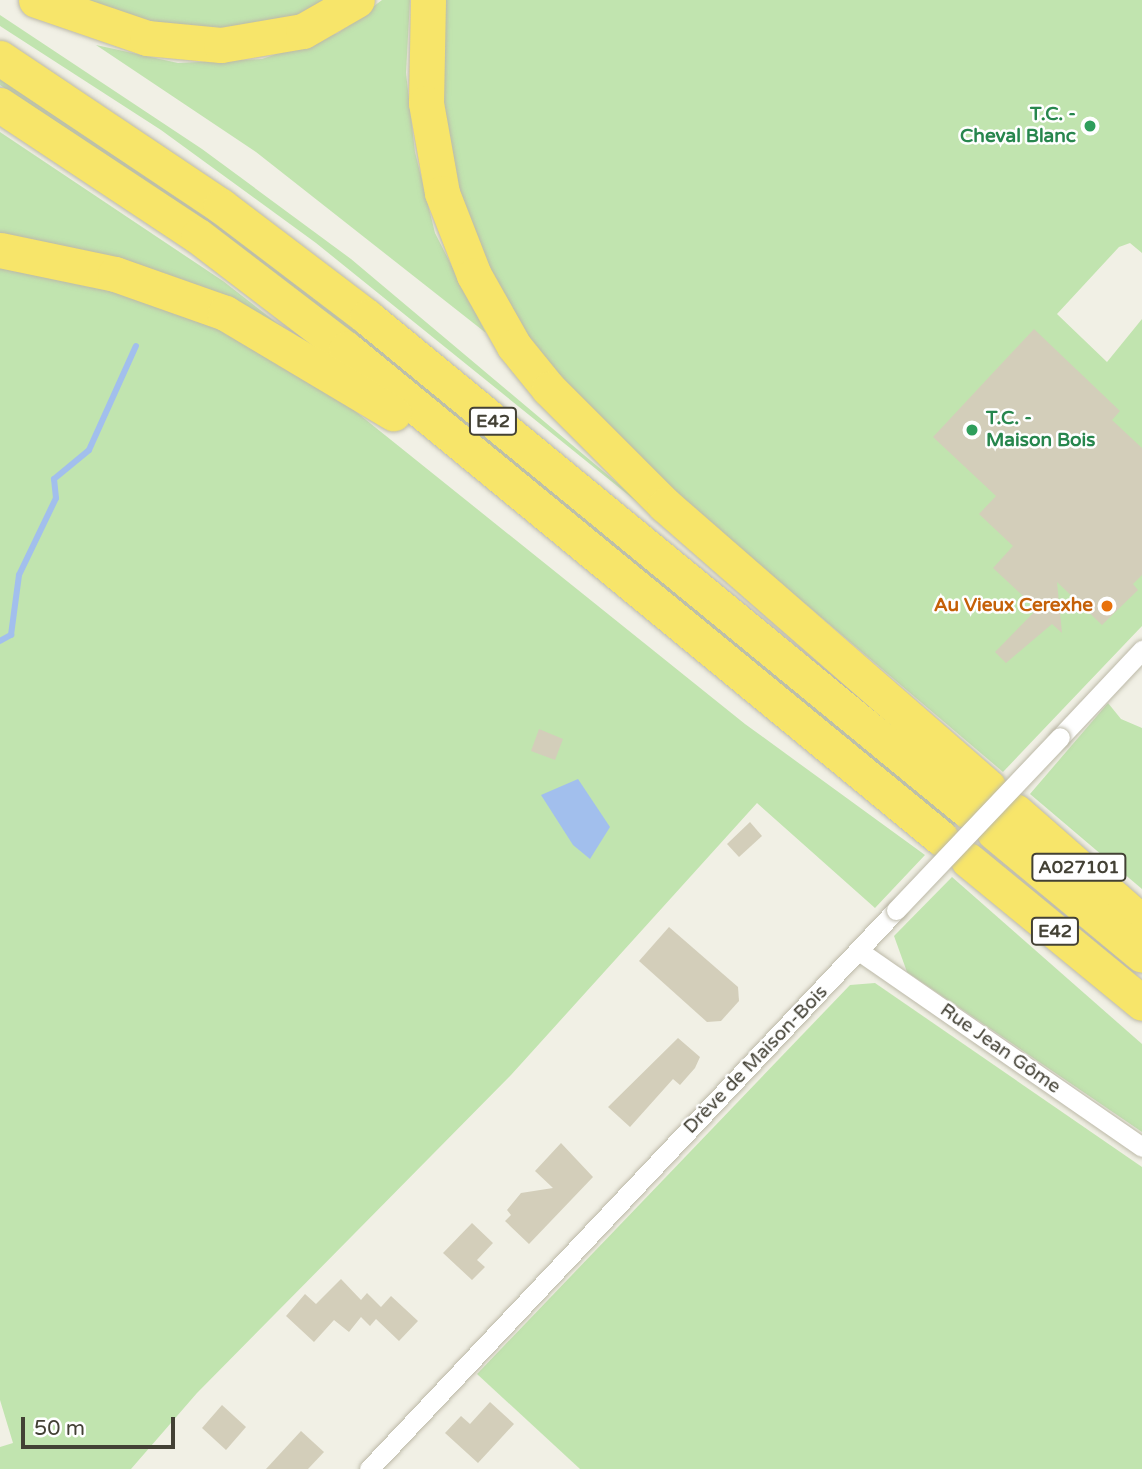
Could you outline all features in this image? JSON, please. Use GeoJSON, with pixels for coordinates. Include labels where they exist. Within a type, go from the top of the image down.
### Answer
{"type":"FeatureCollection","features":[{"type":"Feature","properties":{"kind":"highway"},"geometry":{"type":"LineString","coordinates":[[36,0],[147,38],[221,45],[303,31],[356,0]]}},
{"type":"Feature","properties":{"kind":"highway","name":"E42"},"geometry":{"type":"LineString","coordinates":[[0,58],[221,206],[367,317],[978,799],[862,676],[666,505],[549,389],[514,346],[474,275],[442,193],[426,103],[428,0]]}},
{"type":"Feature","properties":{"kind":"highway","name":"E42"},"geometry":{"type":"LineString","coordinates":[[0,105],[198,236],[346,349],[941,838]]}},
{"type":"Feature","properties":{"kind":"highway"},"geometry":{"type":"LineString","coordinates":[[0,250],[151,285],[226,313],[307,358],[440,447],[743,696],[840,754]]}},
{"type":"Feature","properties":{"kind":"highway","name":"E42"},"geometry":{"type":"LineString","coordinates":[[1005,822],[1142,954]]}},
{"type":"Feature","properties":{"kind":"highway","name":"A027101"},"geometry":{"type":"LineString","coordinates":[[1005,822],[1142,922]]}},
{"type":"Feature","properties":{"kind":"highway","name":"E42"},"geometry":{"type":"LineString","coordinates":[[968,860],[1142,1003]]}},
{"type":"Feature","properties":{"kind":"street","name":"Drève de Maison-Bois"},"geometry":{"type":"LineString","coordinates":[[369,1469],[1142,650]]}},
{"type":"Feature","properties":{"kind":"street","name":"Rue Jean Gôme"},"geometry":{"type":"LineString","coordinates":[[859,951],[1142,1147]]}},
{"type":"Feature","properties":{"kind":"green space"},"geometry":{"type":"Polygon","coordinates":[[[61,0],[343,0],[314,16],[191,36],[61,0]]]}},
{"type":"Feature","properties":{"kind":"green space"},"geometry":{"type":"Polygon","coordinates":[[[382,0],[410,0],[406,73],[415,152],[435,233],[486,333],[256,152],[96,45],[178,63],[262,59],[338,33],[382,0]]]}},
{"type":"Feature","properties":{"kind":"green space"},"geometry":{"type":"Polygon","coordinates":[[[437,0],[1142,0],[1142,253],[1130,243],[1119,247],[1057,314],[1107,362],[1142,319],[1142,626],[1003,772],[682,499],[517,334],[445,161],[437,0]]]}},
{"type":"Feature","properties":{"kind":"green space"},"geometry":{"type":"Polygon","coordinates":[[[0,15],[202,149],[351,259],[704,556],[316,243],[161,130],[0,26],[0,15]]]}},
{"type":"Feature","properties":{"kind":"green space"},"geometry":{"type":"Polygon","coordinates":[[[0,74],[115,149],[365,335],[958,820],[952,827],[188,211],[0,85],[0,74]]]}},
{"type":"Feature","properties":{"kind":"green space"},"geometry":{"type":"Polygon","coordinates":[[[0,132],[223,281],[291,334],[0,237],[0,132]]]}},
{"type":"Feature","properties":{"kind":"green space"},"geometry":{"type":"Polygon","coordinates":[[[0,262],[78,277],[224,328],[330,391],[745,724],[925,855],[875,908],[757,803],[511,1075],[197,1393],[131,1469],[0,1469],[0,1447],[13,1443],[0,1400],[0,262]]]}},
{"type":"Feature","properties":{"kind":"green space"},"geometry":{"type":"Polygon","coordinates":[[[1108,703],[1121,719],[1142,728],[1142,889],[1030,794],[1108,703]]]}},
{"type":"Feature","properties":{"kind":"green space"},"geometry":{"type":"Polygon","coordinates":[[[952,877],[1142,1044],[1142,1132],[907,972],[894,936],[952,877]]]}},
{"type":"Feature","properties":{"kind":"green space"},"geometry":{"type":"Polygon","coordinates":[[[875,983],[1142,1167],[1142,1469],[580,1469],[477,1374],[850,985],[875,983]]]}},
{"type":"Feature","properties":{"kind":"water"},"geometry":{"type":"Polygon","coordinates":[[[578,779],[610,827],[590,859],[573,845],[541,795],[578,779]]]}},
{"type":"Feature","properties":{"kind":"building"},"geometry":{"type":"Polygon","coordinates":[[[1034,329],[1120,411],[1112,420],[1142,448],[1142,575],[1133,584],[1138,590],[1102,625],[1057,582],[1062,633],[1052,624],[1006,663],[995,652],[1037,609],[993,568],[1013,546],[979,514],[996,496],[933,437],[1034,329]]]}},
{"type":"Feature","properties":{"kind":"building"},"geometry":{"type":"Polygon","coordinates":[[[539,729],[563,739],[555,760],[531,751],[539,729]]]}},
{"type":"Feature","properties":{"kind":"building"},"geometry":{"type":"Polygon","coordinates":[[[750,822],[762,836],[739,857],[727,844],[750,822]]]}},
{"type":"Feature","properties":{"kind":"building"},"geometry":{"type":"Polygon","coordinates":[[[669,927],[738,987],[739,1001],[721,1021],[707,1022],[639,961],[669,927]]]}},
{"type":"Feature","properties":{"kind":"building"},"geometry":{"type":"Polygon","coordinates":[[[678,1038],[700,1057],[695,1068],[680,1085],[673,1079],[630,1127],[608,1107],[678,1038]]]}},
{"type":"Feature","properties":{"kind":"building"},"geometry":{"type":"Polygon","coordinates":[[[561,1143],[593,1177],[529,1244],[505,1221],[511,1215],[507,1210],[521,1193],[553,1188],[535,1171],[561,1143]]]}},
{"type":"Feature","properties":{"kind":"building"},"geometry":{"type":"Polygon","coordinates":[[[472,1223],[493,1243],[477,1260],[485,1267],[472,1280],[443,1253],[472,1223]]]}},
{"type":"Feature","properties":{"kind":"building"},"geometry":{"type":"Polygon","coordinates":[[[341,1279],[361,1300],[367,1293],[381,1307],[391,1296],[418,1321],[399,1341],[376,1319],[370,1326],[361,1317],[349,1332],[334,1320],[314,1342],[286,1316],[305,1294],[316,1304],[341,1279]]]}},
{"type":"Feature","properties":{"kind":"building"},"geometry":{"type":"Polygon","coordinates":[[[490,1402],[514,1424],[478,1463],[445,1433],[461,1416],[470,1424],[490,1402]]]}},
{"type":"Feature","properties":{"kind":"building"},"geometry":{"type":"Polygon","coordinates":[[[222,1405],[246,1427],[226,1450],[202,1428],[222,1405]]]}},
{"type":"Feature","properties":{"kind":"building"},"geometry":{"type":"Polygon","coordinates":[[[301,1431],[324,1452],[308,1469],[266,1469],[301,1431]]]}},
{"type":"Feature","properties":{"kind":"waterway"},"geometry":{"type":"LineString","coordinates":[[0,641],[11,635],[19,575],[56,498],[54,479],[89,450],[136,346]]}},
{"type":"Feature","properties":{"kind":"place","name":"T.C. - Cheval Blanc"},"geometry":{"type":"Point","coordinates":[1090,126]}},
{"type":"Feature","properties":{"kind":"place","name":"T.C. - Maison Bois"},"geometry":{"type":"Point","coordinates":[972,430]}},
{"type":"Feature","properties":{"kind":"place","name":"Au Vieux Cerexhe"},"geometry":{"type":"Point","coordinates":[1107,606]}}]}
